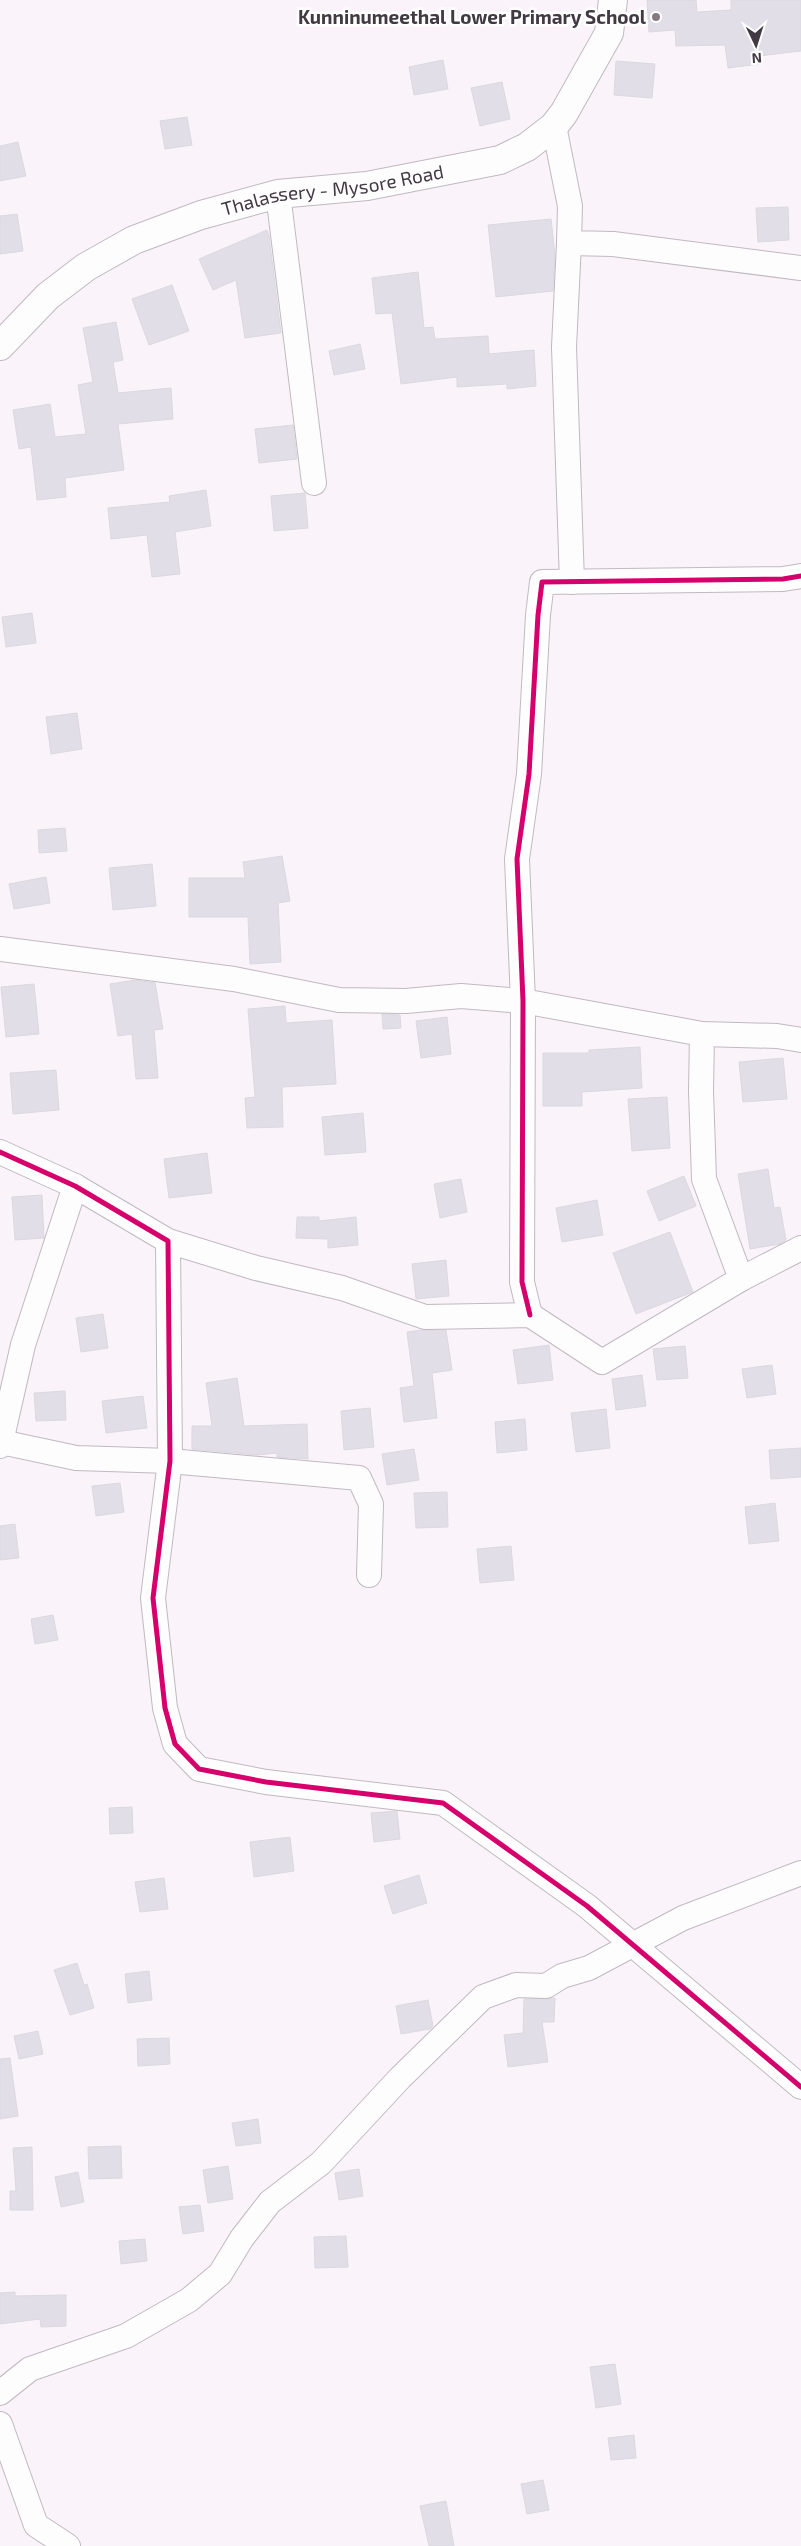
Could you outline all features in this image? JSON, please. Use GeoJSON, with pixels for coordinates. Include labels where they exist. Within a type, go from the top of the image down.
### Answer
{"type":"FeatureCollection","features":[{"type":"Feature","properties":{"kind":"main road","name":"Thalassery - Mysore Road"},"geometry":{"type":"LineString","coordinates":[[0,346],[48,296],[86,267],[134,240],[201,215],[278,194],[367,186],[500,160],[527,147],[554,126],[564,113],[609,33],[612,0]]}},
{"type":"Feature","properties":{"kind":"street"},"geometry":{"type":"LineString","coordinates":[[554,126],[570,206],[564,347],[572,582]]}},
{"type":"Feature","properties":{"kind":"street"},"geometry":{"type":"LineString","coordinates":[[278,194],[314,484]]}},
{"type":"Feature","properties":{"kind":"street"},"geometry":{"type":"LineString","coordinates":[[569,243],[613,244],[801,268]]}},
{"type":"Feature","properties":{"kind":"street"},"geometry":{"type":"LineString","coordinates":[[530,1315],[522,1282],[523,1001],[517,859],[529,774],[538,615],[542,582],[783,579],[801,576]]}},
{"type":"Feature","properties":{"kind":"street"},"geometry":{"type":"LineString","coordinates":[[0,949],[234,979],[339,1000],[406,1001],[461,996],[523,1001],[702,1034],[777,1036],[801,1040]]}},
{"type":"Feature","properties":{"kind":"street"},"geometry":{"type":"LineString","coordinates":[[702,1034],[701,1091],[704,1179],[741,1279]]}},
{"type":"Feature","properties":{"kind":"street"},"geometry":{"type":"LineString","coordinates":[[0,1152],[76,1186],[168,1241],[256,1268],[342,1288],[425,1317],[530,1315],[602,1362],[741,1279],[801,1248]]}},
{"type":"Feature","properties":{"kind":"street"},"geometry":{"type":"LineString","coordinates":[[76,1186],[23,1345],[1,1444],[76,1458],[170,1461],[358,1478],[371,1504],[369,1575]]}},
{"type":"Feature","properties":{"kind":"street"},"geometry":{"type":"LineString","coordinates":[[168,1241],[170,1461],[153,1598],[165,1708],[175,1744],[199,1769],[266,1782],[443,1803],[491,1835],[587,1906],[801,2087]]}},
{"type":"Feature","properties":{"kind":"street"},"geometry":{"type":"LineString","coordinates":[[0,2393],[30,2369],[126,2336],[189,2300],[214,2280],[220,2274],[242,2238],[270,2202],[321,2163],[400,2078],[482,1997],[516,1986],[546,1986],[562,1976],[589,1968],[682,1918],[801,1873]]}},
{"type":"Feature","properties":{"kind":"street"},"geometry":{"type":"LineString","coordinates":[[0,2424],[36,2524],[68,2546]]}},
{"type":"Feature","properties":{"kind":"building"},"geometry":{"type":"Polygon","coordinates":[[[647,0],[696,0],[697,12],[731,10],[731,0],[801,0],[801,51],[759,56],[760,64],[728,68],[725,45],[676,46],[675,30],[649,32],[647,0]]]}},
{"type":"Feature","properties":{"kind":"building"},"geometry":{"type":"Polygon","coordinates":[[[443,60],[448,89],[414,95],[409,67],[443,60]]]}},
{"type":"Feature","properties":{"kind":"building"},"geometry":{"type":"Polygon","coordinates":[[[616,61],[655,64],[652,98],[614,95],[616,61]]]}},
{"type":"Feature","properties":{"kind":"building"},"geometry":{"type":"Polygon","coordinates":[[[502,82],[510,119],[480,126],[471,88],[502,82]]]}},
{"type":"Feature","properties":{"kind":"building"},"geometry":{"type":"Polygon","coordinates":[[[187,117],[192,145],[165,149],[160,121],[187,117]]]}},
{"type":"Feature","properties":{"kind":"building"},"geometry":{"type":"Polygon","coordinates":[[[18,142],[26,176],[0,181],[0,146],[18,142]]]}},
{"type":"Feature","properties":{"kind":"building"},"geometry":{"type":"Polygon","coordinates":[[[788,207],[789,240],[758,242],[756,208],[788,207]]]}},
{"type":"Feature","properties":{"kind":"building"},"geometry":{"type":"Polygon","coordinates":[[[17,214],[23,251],[0,254],[0,216],[17,214]]]}},
{"type":"Feature","properties":{"kind":"building"},"geometry":{"type":"Polygon","coordinates":[[[551,219],[555,255],[553,291],[496,297],[488,225],[551,219]]]}},
{"type":"Feature","properties":{"kind":"building"},"geometry":{"type":"Polygon","coordinates":[[[267,230],[281,333],[245,338],[236,280],[213,290],[199,259],[267,230]]]}},
{"type":"Feature","properties":{"kind":"building"},"geometry":{"type":"Polygon","coordinates":[[[418,272],[424,328],[433,327],[435,339],[488,336],[489,354],[534,350],[536,386],[507,389],[507,384],[457,387],[457,377],[401,384],[392,313],[376,314],[372,278],[418,272]]]}},
{"type":"Feature","properties":{"kind":"building"},"geometry":{"type":"Polygon","coordinates":[[[172,285],[189,331],[149,345],[132,299],[172,285]]]}},
{"type":"Feature","properties":{"kind":"building"},"geometry":{"type":"Polygon","coordinates":[[[116,322],[123,360],[113,362],[118,393],[171,388],[173,419],[118,424],[124,470],[65,478],[66,497],[37,500],[31,447],[19,449],[13,410],[50,404],[55,437],[86,434],[78,385],[93,382],[83,328],[116,322]]]}},
{"type":"Feature","properties":{"kind":"building"},"geometry":{"type":"Polygon","coordinates":[[[360,344],[365,369],[334,375],[329,351],[360,344]]]}},
{"type":"Feature","properties":{"kind":"building"},"geometry":{"type":"Polygon","coordinates":[[[293,425],[297,459],[259,463],[255,429],[293,425]]]}},
{"type":"Feature","properties":{"kind":"building"},"geometry":{"type":"Polygon","coordinates":[[[206,490],[211,526],[175,532],[180,574],[152,577],[147,535],[111,539],[108,508],[170,502],[169,496],[206,490]]]}},
{"type":"Feature","properties":{"kind":"building"},"geometry":{"type":"Polygon","coordinates":[[[305,493],[308,528],[274,531],[271,496],[305,493]]]}},
{"type":"Feature","properties":{"kind":"building"},"geometry":{"type":"Polygon","coordinates":[[[32,613],[36,643],[6,647],[2,617],[32,613]]]}},
{"type":"Feature","properties":{"kind":"building"},"geometry":{"type":"Polygon","coordinates":[[[77,713],[82,749],[51,754],[46,717],[77,713]]]}},
{"type":"Feature","properties":{"kind":"building"},"geometry":{"type":"Polygon","coordinates":[[[65,828],[67,851],[39,853],[38,830],[65,828]]]}},
{"type":"Feature","properties":{"kind":"building"},"geometry":{"type":"Polygon","coordinates":[[[282,856],[290,901],[278,903],[281,962],[250,964],[248,917],[189,917],[189,878],[245,878],[243,862],[282,856]]]}},
{"type":"Feature","properties":{"kind":"building"},"geometry":{"type":"Polygon","coordinates":[[[152,864],[156,906],[113,910],[109,868],[152,864]]]}},
{"type":"Feature","properties":{"kind":"building"},"geometry":{"type":"Polygon","coordinates":[[[46,877],[50,903],[14,909],[9,884],[46,877]]]}},
{"type":"Feature","properties":{"kind":"building"},"geometry":{"type":"Polygon","coordinates":[[[135,980],[155,983],[163,1029],[154,1030],[158,1078],[136,1079],[132,1034],[118,1036],[110,984],[135,980]]]}},
{"type":"Feature","properties":{"kind":"building"},"geometry":{"type":"Polygon","coordinates":[[[34,984],[39,1034],[6,1037],[1,987],[34,984]]]}},
{"type":"Feature","properties":{"kind":"building"},"geometry":{"type":"Polygon","coordinates":[[[285,1006],[286,1023],[332,1020],[336,1084],[282,1087],[283,1127],[247,1128],[245,1098],[255,1097],[248,1009],[285,1006]]]}},
{"type":"Feature","properties":{"kind":"building"},"geometry":{"type":"Polygon","coordinates":[[[382,1014],[400,1015],[401,1028],[383,1029],[382,1014]]]}},
{"type":"Feature","properties":{"kind":"building"},"geometry":{"type":"Polygon","coordinates":[[[447,1017],[451,1054],[421,1058],[416,1021],[447,1017]]]}},
{"type":"Feature","properties":{"kind":"building"},"geometry":{"type":"Polygon","coordinates":[[[640,1047],[642,1088],[582,1092],[582,1106],[543,1106],[543,1053],[589,1053],[589,1050],[640,1047]]]}},
{"type":"Feature","properties":{"kind":"building"},"geometry":{"type":"Polygon","coordinates":[[[783,1058],[787,1099],[743,1102],[739,1062],[783,1058]]]}},
{"type":"Feature","properties":{"kind":"building"},"geometry":{"type":"Polygon","coordinates":[[[56,1070],[59,1110],[13,1114],[10,1073],[56,1070]]]}},
{"type":"Feature","properties":{"kind":"building"},"geometry":{"type":"Polygon","coordinates":[[[667,1097],[670,1148],[632,1151],[628,1099],[667,1097]]]}},
{"type":"Feature","properties":{"kind":"building"},"geometry":{"type":"Polygon","coordinates":[[[363,1113],[366,1152],[325,1155],[322,1117],[363,1113]]]}},
{"type":"Feature","properties":{"kind":"building"},"geometry":{"type":"Polygon","coordinates":[[[207,1153],[212,1193],[169,1198],[164,1159],[207,1153]]]}},
{"type":"Feature","properties":{"kind":"building"},"geometry":{"type":"Polygon","coordinates":[[[768,1169],[774,1208],[780,1207],[786,1240],[780,1244],[750,1249],[738,1174],[768,1169]]]}},
{"type":"Feature","properties":{"kind":"building"},"geometry":{"type":"Polygon","coordinates":[[[684,1176],[696,1206],[659,1221],[647,1191],[684,1176]]]}},
{"type":"Feature","properties":{"kind":"building"},"geometry":{"type":"Polygon","coordinates":[[[461,1179],[467,1212],[440,1218],[434,1184],[461,1179]]]}},
{"type":"Feature","properties":{"kind":"building"},"geometry":{"type":"Polygon","coordinates":[[[42,1195],[44,1238],[15,1240],[12,1197],[42,1195]]]}},
{"type":"Feature","properties":{"kind":"building"},"geometry":{"type":"Polygon","coordinates":[[[597,1200],[603,1235],[562,1242],[556,1208],[597,1200]]]}},
{"type":"Feature","properties":{"kind":"building"},"geometry":{"type":"Polygon","coordinates":[[[297,1217],[319,1217],[319,1221],[356,1217],[358,1245],[328,1248],[328,1239],[296,1238],[297,1217]]]}},
{"type":"Feature","properties":{"kind":"building"},"geometry":{"type":"Polygon","coordinates":[[[670,1232],[693,1292],[636,1314],[613,1253],[670,1232]]]}},
{"type":"Feature","properties":{"kind":"building"},"geometry":{"type":"Polygon","coordinates":[[[446,1260],[449,1296],[416,1299],[412,1264],[446,1260]]]}},
{"type":"Feature","properties":{"kind":"building"},"geometry":{"type":"Polygon","coordinates":[[[103,1314],[108,1348],[81,1352],[76,1318],[103,1314]]]}},
{"type":"Feature","properties":{"kind":"building"},"geometry":{"type":"Polygon","coordinates":[[[446,1330],[452,1370],[432,1373],[437,1418],[404,1422],[400,1388],[414,1386],[407,1332],[446,1330]]]}},
{"type":"Feature","properties":{"kind":"building"},"geometry":{"type":"Polygon","coordinates":[[[549,1345],[553,1380],[518,1384],[513,1350],[549,1345]]]}},
{"type":"Feature","properties":{"kind":"building"},"geometry":{"type":"Polygon","coordinates":[[[685,1346],[688,1378],[657,1380],[653,1349],[685,1346]]]}},
{"type":"Feature","properties":{"kind":"building"},"geometry":{"type":"Polygon","coordinates":[[[772,1365],[776,1394],[747,1398],[742,1369],[772,1365]]]}},
{"type":"Feature","properties":{"kind":"building"},"geometry":{"type":"Polygon","coordinates":[[[642,1375],[646,1406],[616,1410],[612,1379],[642,1375]]]}},
{"type":"Feature","properties":{"kind":"building"},"geometry":{"type":"Polygon","coordinates":[[[237,1378],[244,1426],[307,1424],[308,1459],[277,1457],[277,1453],[257,1455],[192,1449],[192,1426],[212,1426],[206,1383],[237,1378]]]}},
{"type":"Feature","properties":{"kind":"building"},"geometry":{"type":"Polygon","coordinates":[[[65,1391],[66,1420],[36,1421],[34,1393],[65,1391]]]}},
{"type":"Feature","properties":{"kind":"building"},"geometry":{"type":"Polygon","coordinates":[[[143,1396],[147,1428],[106,1433],[102,1401],[143,1396]]]}},
{"type":"Feature","properties":{"kind":"building"},"geometry":{"type":"Polygon","coordinates":[[[370,1408],[374,1447],[344,1450],[341,1411],[370,1408]]]}},
{"type":"Feature","properties":{"kind":"building"},"geometry":{"type":"Polygon","coordinates":[[[606,1409],[610,1448],[576,1452],[571,1413],[606,1409]]]}},
{"type":"Feature","properties":{"kind":"building"},"geometry":{"type":"Polygon","coordinates":[[[525,1419],[527,1450],[497,1453],[495,1422],[525,1419]]]}},
{"type":"Feature","properties":{"kind":"building"},"geometry":{"type":"Polygon","coordinates":[[[801,1448],[801,1477],[771,1479],[769,1450],[801,1448]]]}},
{"type":"Feature","properties":{"kind":"building"},"geometry":{"type":"Polygon","coordinates":[[[414,1449],[419,1480],[387,1485],[382,1454],[414,1449]]]}},
{"type":"Feature","properties":{"kind":"building"},"geometry":{"type":"Polygon","coordinates":[[[120,1483],[124,1512],[96,1516],[92,1486],[120,1483]]]}},
{"type":"Feature","properties":{"kind":"building"},"geometry":{"type":"Polygon","coordinates":[[[447,1492],[448,1527],[416,1528],[414,1493],[447,1492]]]}},
{"type":"Feature","properties":{"kind":"building"},"geometry":{"type":"Polygon","coordinates":[[[775,1503],[779,1541],[749,1544],[745,1507],[775,1503]]]}},
{"type":"Feature","properties":{"kind":"building"},"geometry":{"type":"Polygon","coordinates":[[[15,1524],[19,1558],[0,1560],[0,1526],[15,1524]]]}},
{"type":"Feature","properties":{"kind":"building"},"geometry":{"type":"Polygon","coordinates":[[[511,1546],[514,1580],[480,1583],[477,1549],[511,1546]]]}},
{"type":"Feature","properties":{"kind":"building"},"geometry":{"type":"Polygon","coordinates":[[[53,1615],[58,1640],[35,1644],[31,1619],[53,1615]]]}},
{"type":"Feature","properties":{"kind":"building"},"geometry":{"type":"Polygon","coordinates":[[[132,1807],[133,1833],[110,1834],[109,1808],[132,1807]]]}},
{"type":"Feature","properties":{"kind":"building"},"geometry":{"type":"Polygon","coordinates":[[[397,1811],[400,1839],[374,1842],[371,1813],[397,1811]]]}},
{"type":"Feature","properties":{"kind":"building"},"geometry":{"type":"Polygon","coordinates":[[[290,1837],[294,1871],[254,1877],[250,1842],[290,1837]]]}},
{"type":"Feature","properties":{"kind":"building"},"geometry":{"type":"Polygon","coordinates":[[[419,1875],[427,1903],[393,1914],[384,1886],[419,1875]]]}},
{"type":"Feature","properties":{"kind":"building"},"geometry":{"type":"Polygon","coordinates":[[[164,1878],[168,1909],[140,1912],[135,1882],[164,1878]]]}},
{"type":"Feature","properties":{"kind":"building"},"geometry":{"type":"Polygon","coordinates":[[[77,1963],[84,1985],[87,1984],[94,2008],[70,2015],[54,1970],[77,1963]]]}},
{"type":"Feature","properties":{"kind":"building"},"geometry":{"type":"Polygon","coordinates":[[[149,1971],[152,2000],[128,2003],[125,1974],[149,1971]]]}},
{"type":"Feature","properties":{"kind":"building"},"geometry":{"type":"Polygon","coordinates":[[[555,1998],[554,2022],[542,2022],[548,2062],[508,2067],[504,2035],[523,2033],[524,1999],[555,1998]]]}},
{"type":"Feature","properties":{"kind":"building"},"geometry":{"type":"Polygon","coordinates":[[[428,2000],[433,2026],[430,2029],[401,2034],[396,2006],[428,2000]]]}},
{"type":"Feature","properties":{"kind":"building"},"geometry":{"type":"Polygon","coordinates":[[[38,2031],[43,2054],[19,2059],[14,2036],[38,2031]]]}},
{"type":"Feature","properties":{"kind":"building"},"geometry":{"type":"Polygon","coordinates":[[[169,2038],[170,2064],[138,2066],[137,2039],[169,2038]]]}},
{"type":"Feature","properties":{"kind":"building"},"geometry":{"type":"Polygon","coordinates":[[[10,2058],[18,2116],[0,2119],[0,2059],[10,2058]]]}},
{"type":"Feature","properties":{"kind":"building"},"geometry":{"type":"Polygon","coordinates":[[[258,2119],[261,2143],[236,2146],[232,2123],[258,2119]]]}},
{"type":"Feature","properties":{"kind":"building"},"geometry":{"type":"Polygon","coordinates":[[[121,2146],[122,2178],[89,2179],[88,2147],[121,2146]]]}},
{"type":"Feature","properties":{"kind":"building"},"geometry":{"type":"Polygon","coordinates":[[[32,2147],[33,2210],[10,2210],[10,2191],[16,2191],[13,2148],[32,2147]]]}},
{"type":"Feature","properties":{"kind":"building"},"geometry":{"type":"Polygon","coordinates":[[[228,2166],[233,2199],[208,2203],[203,2170],[228,2166]]]}},
{"type":"Feature","properties":{"kind":"building"},"geometry":{"type":"Polygon","coordinates":[[[359,2169],[363,2196],[339,2200],[335,2173],[359,2169]]]}},
{"type":"Feature","properties":{"kind":"building"},"geometry":{"type":"Polygon","coordinates":[[[78,2172],[84,2202],[61,2207],[55,2177],[78,2172]]]}},
{"type":"Feature","properties":{"kind":"building"},"geometry":{"type":"Polygon","coordinates":[[[200,2205],[204,2231],[183,2234],[179,2207],[200,2205]]]}},
{"type":"Feature","properties":{"kind":"building"},"geometry":{"type":"Polygon","coordinates":[[[346,2236],[348,2267],[315,2268],[314,2237],[346,2236]]]}},
{"type":"Feature","properties":{"kind":"building"},"geometry":{"type":"Polygon","coordinates":[[[145,2239],[147,2261],[121,2264],[119,2241],[145,2239]]]}},
{"type":"Feature","properties":{"kind":"building"},"geometry":{"type":"Polygon","coordinates":[[[15,2292],[15,2296],[66,2295],[66,2326],[41,2327],[40,2319],[0,2324],[0,2293],[15,2292]]]}},
{"type":"Feature","properties":{"kind":"building"},"geometry":{"type":"Polygon","coordinates":[[[615,2364],[621,2404],[596,2408],[590,2367],[615,2364]]]}},
{"type":"Feature","properties":{"kind":"building"},"geometry":{"type":"Polygon","coordinates":[[[634,2435],[636,2458],[611,2460],[608,2438],[634,2435]]]}},
{"type":"Feature","properties":{"kind":"building"},"geometry":{"type":"Polygon","coordinates":[[[543,2480],[549,2510],[527,2514],[521,2484],[543,2480]]]}},
{"type":"Feature","properties":{"kind":"building"},"geometry":{"type":"Polygon","coordinates":[[[446,2501],[454,2546],[429,2546],[420,2506],[446,2501]]]}},
{"type":"Feature","properties":{"kind":"cycle path"},"geometry":{"type":"LineString","coordinates":[[530,1315],[522,1282],[523,1001],[517,859],[529,774],[538,615],[542,582],[783,579],[801,576]]}},
{"type":"Feature","properties":{"kind":"cycle path"},"geometry":{"type":"LineString","coordinates":[[0,1152],[75,1186],[168,1241],[170,1461],[153,1598],[165,1708],[175,1744],[199,1769],[266,1782],[443,1803],[587,1906],[801,2087]]}},
{"type":"Feature","properties":{"kind":"place","name":"Kunninumeethal Lower Primary School"},"geometry":{"type":"Point","coordinates":[656,17]}}]}
